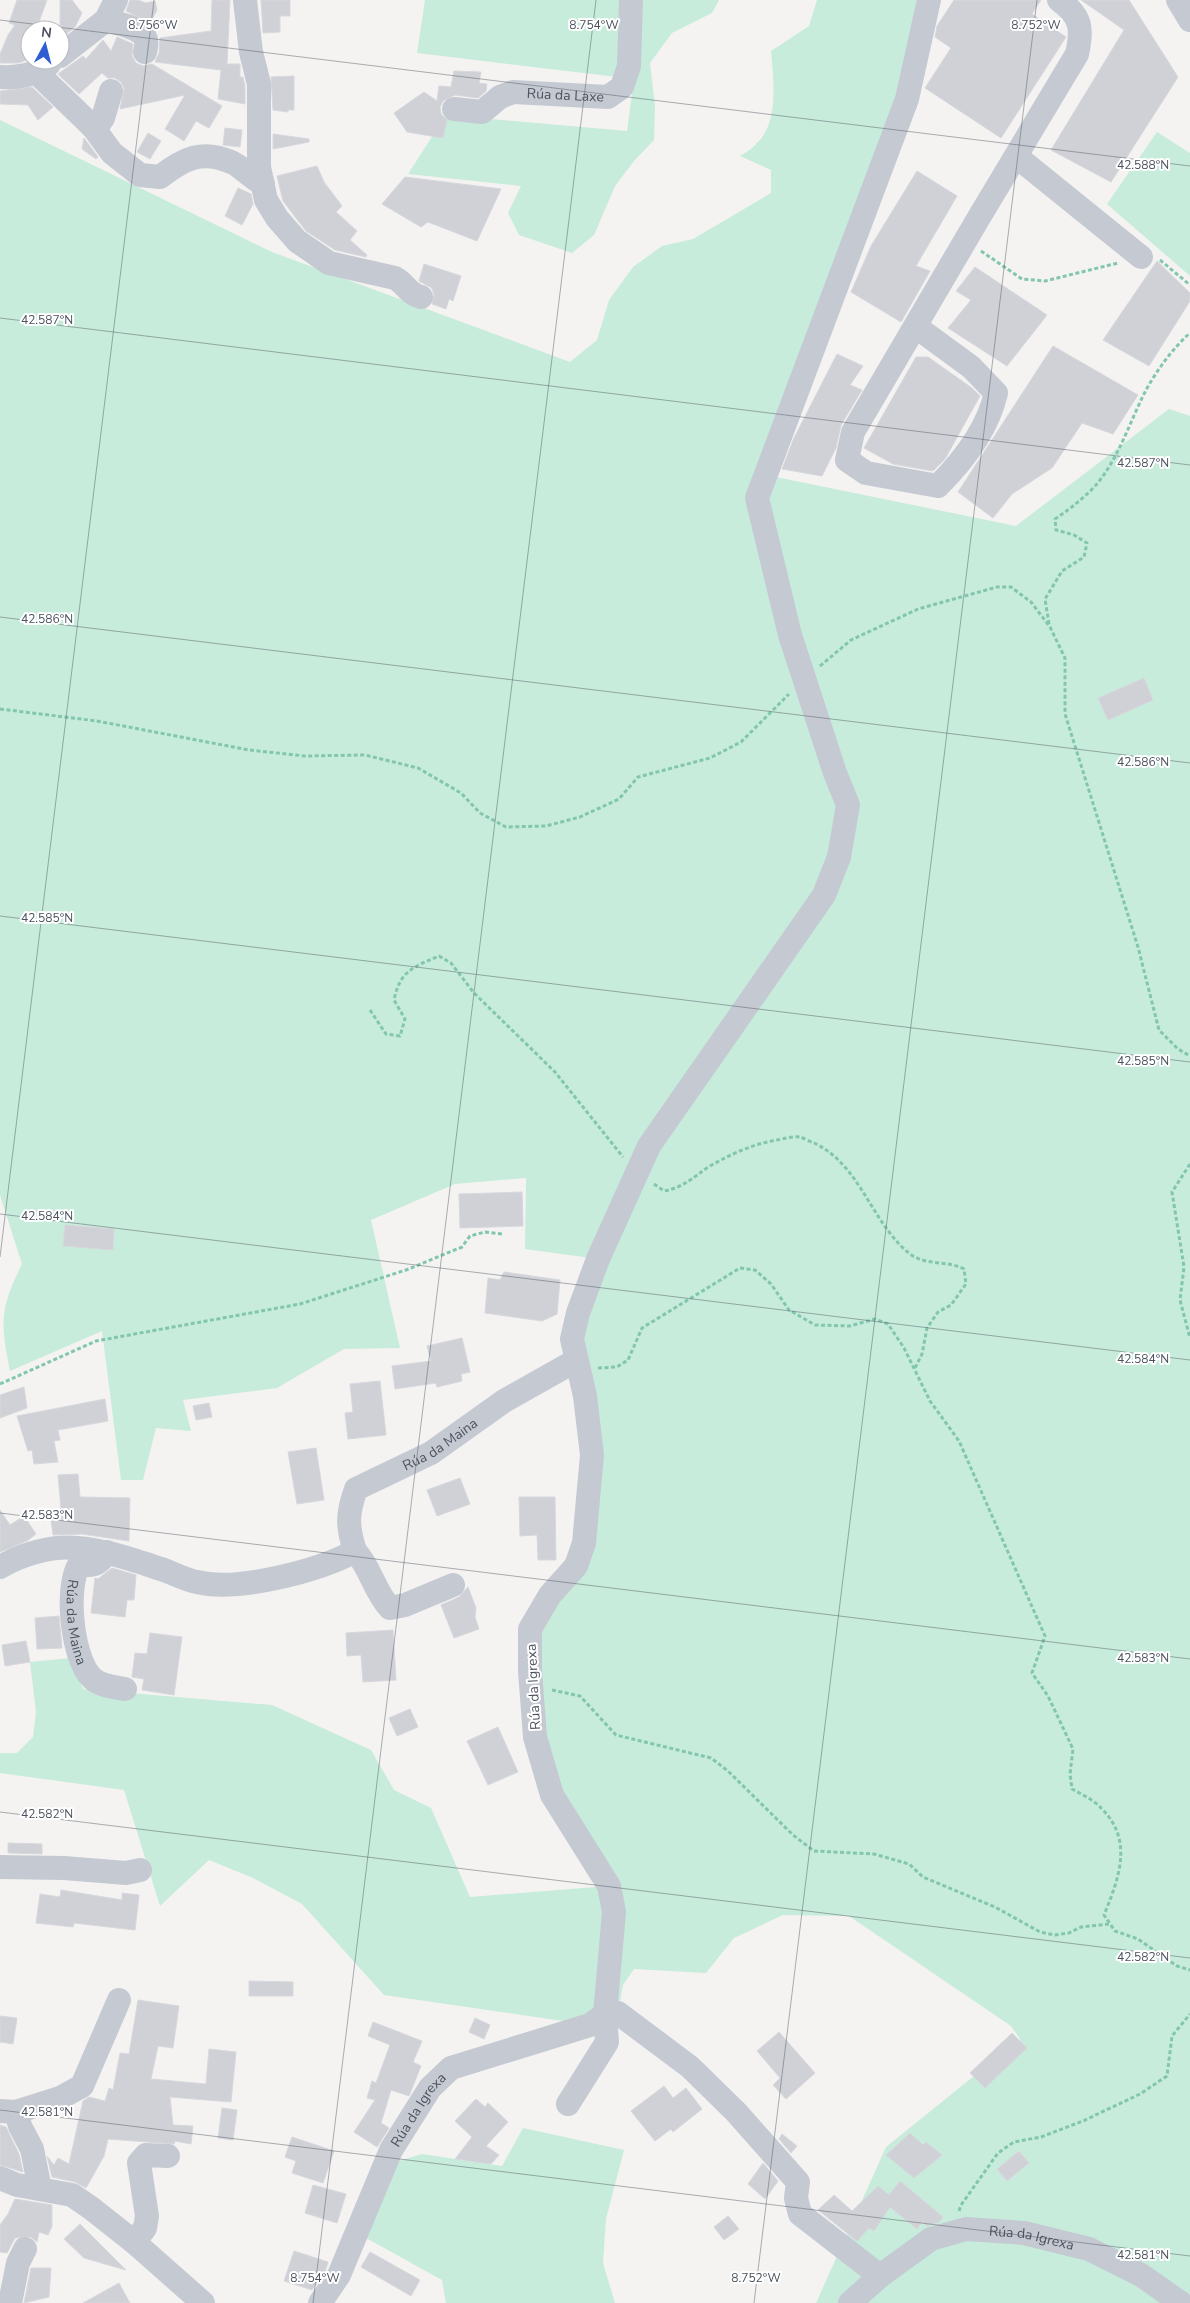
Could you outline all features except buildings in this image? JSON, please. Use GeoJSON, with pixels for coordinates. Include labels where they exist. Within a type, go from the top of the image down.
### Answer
{"type":"FeatureCollection","features":[{"type":"Feature","properties":{"kind":"street"},"geometry":{"type":"LineString","coordinates":[[245,0],[251,52],[259,84],[259,167],[266,200],[277,218],[297,241],[329,263],[395,278],[403,282],[408,291],[421,297]]}},
{"type":"Feature","properties":{"kind":"street","name":"Rúa da Laxe"},"geometry":{"type":"LineString","coordinates":[[454,109],[482,112],[500,97],[513,92],[608,97],[622,87],[629,66],[631,0]]}},
{"type":"Feature","properties":{"kind":"street","name":"Rúa da Igrexa"},"geometry":{"type":"LineString","coordinates":[[568,2104],[608,2042],[605,2014],[614,1912],[609,1886],[552,1794],[535,1737],[531,1689],[530,1629],[550,1595],[576,1566],[584,1543],[592,1456],[585,1396],[575,1360],[572,1340],[578,1313],[598,1259],[649,1146],[824,895],[839,857],[848,805],[835,773],[790,635],[757,498],[907,100],[929,0]]}},
{"type":"Feature","properties":{"kind":"street"},"geometry":{"type":"LineString","coordinates":[[915,326],[971,367],[996,393],[992,411],[960,465],[938,486],[866,473],[847,460],[853,432],[915,326],[965,241],[1077,54],[1082,34],[1074,11],[1059,0]]}},
{"type":"Feature","properties":{"kind":"street"},"geometry":{"type":"LineString","coordinates":[[1178,0],[1190,20]]}},
{"type":"Feature","properties":{"kind":"street"},"geometry":{"type":"LineString","coordinates":[[70,47],[111,10],[126,26],[144,35],[146,41],[145,52]]}},
{"type":"Feature","properties":{"kind":"street"},"geometry":{"type":"LineString","coordinates":[[0,77],[16,78],[36,70]]}},
{"type":"Feature","properties":{"kind":"street"},"geometry":{"type":"LineString","coordinates":[[49,70],[112,153],[140,175],[160,177],[180,162],[200,156],[233,162],[248,176],[263,184]]}},
{"type":"Feature","properties":{"kind":"street"},"geometry":{"type":"LineString","coordinates":[[93,127],[98,125],[102,118],[111,91]]}},
{"type":"Feature","properties":{"kind":"street"},"geometry":{"type":"LineString","coordinates":[[1016,156],[1141,257]]}},
{"type":"Feature","properties":{"kind":"street","name":"Rúa da Maina"},"geometry":{"type":"LineString","coordinates":[[453,1585],[405,1605],[390,1608],[378,1591],[366,1562],[356,1551],[348,1528],[350,1505],[356,1489],[431,1453],[504,1401],[575,1360]]}},
{"type":"Feature","properties":{"kind":"street"},"geometry":{"type":"LineString","coordinates":[[0,1567],[22,1555],[49,1548],[81,1546],[107,1552],[197,1583],[238,1585],[335,1562],[356,1551]]}},
{"type":"Feature","properties":{"kind":"street","name":"Rúa da Maina"},"geometry":{"type":"LineString","coordinates":[[107,1552],[101,1562],[94,1566],[79,1565],[74,1574],[72,1614],[77,1650],[91,1678],[102,1684],[125,1689]]}},
{"type":"Feature","properties":{"kind":"street"},"geometry":{"type":"LineString","coordinates":[[0,1867],[126,1872],[140,1870]]}},
{"type":"Feature","properties":{"kind":"street"},"geometry":{"type":"LineString","coordinates":[[40,2190],[32,2149],[20,2126],[8,2112],[60,2098],[82,2086],[119,2000]]}},
{"type":"Feature","properties":{"kind":"street"},"geometry":{"type":"LineString","coordinates":[[605,2014],[618,2013],[690,2067],[736,2112],[798,2182],[796,2198],[800,2214],[880,2276]]}},
{"type":"Feature","properties":{"kind":"street","name":"Rúa da Igrexa"},"geometry":{"type":"LineString","coordinates":[[320,2303],[339,2275],[391,2150],[430,2088],[451,2068],[590,2025],[605,2014]]}},
{"type":"Feature","properties":{"kind":"street"},"geometry":{"type":"LineString","coordinates":[[134,2242],[145,2228],[147,2216],[139,2163],[146,2155],[168,2156]]}},
{"type":"Feature","properties":{"kind":"street"},"geometry":{"type":"LineString","coordinates":[[0,2178],[17,2185],[72,2196],[91,2208],[134,2242],[203,2303]]}},
{"type":"Feature","properties":{"kind":"street","name":"Rúa da Igrexa"},"geometry":{"type":"LineString","coordinates":[[850,2303],[880,2276],[931,2240],[966,2229],[1024,2233],[1089,2249],[1141,2275],[1181,2303]]}},
{"type":"Feature","properties":{"kind":"street"},"geometry":{"type":"LineString","coordinates":[[10,2303],[18,2263],[25,2250]]}},
{"type":"Feature","properties":{"kind":"path"},"geometry":{"type":"LineString","coordinates":[[965,241],[1022,279],[1045,281],[1141,257],[1154,256],[1190,284]]}},
{"type":"Feature","properties":{"kind":"path"},"geometry":{"type":"LineString","coordinates":[[1050,626],[1045,599],[1062,571],[1084,557],[1086,543],[1074,535],[1056,530],[1055,519],[1074,506],[1096,484],[1110,464],[1146,390],[1180,342],[1190,333]]}},
{"type":"Feature","properties":{"kind":"path"},"geometry":{"type":"LineString","coordinates":[[0,710],[97,721],[248,750],[306,756],[365,755],[418,768],[461,793],[480,813],[506,827],[546,826],[580,817],[619,798],[638,777],[710,758],[741,742],[804,679],[851,640],[918,609],[997,587],[1011,587],[1032,602],[1050,626],[1065,658],[1065,714],[1138,947],[1159,1030],[1178,1049],[1190,1056]]}},
{"type":"Feature","properties":{"kind":"path"},"geometry":{"type":"LineString","coordinates":[[1190,1164],[1172,1192],[1184,1267],[1180,1300],[1190,1338]]}},
{"type":"Feature","properties":{"kind":"path"},"geometry":{"type":"LineString","coordinates":[[0,1384],[96,1341],[300,1304],[406,1270],[462,1247],[470,1236],[486,1232],[502,1234]]}},
{"type":"Feature","properties":{"kind":"path"},"geometry":{"type":"LineString","coordinates":[[575,1360],[600,1369],[617,1367],[628,1360],[642,1328],[740,1268],[755,1270],[770,1284],[789,1310],[815,1325],[850,1326],[875,1319],[888,1324],[904,1348],[930,1401],[959,1441],[1045,1636],[1032,1673],[1048,1696],[1073,1749],[1070,1774],[1072,1788],[1101,1807],[1117,1829],[1122,1848],[1118,1881],[1104,1915],[1114,1931],[1138,1939],[1177,1966],[1190,1970]]}},
{"type":"Feature","properties":{"kind":"path"},"geometry":{"type":"LineString","coordinates":[[531,1689],[557,1691],[580,1696],[616,1735],[710,1758],[728,1771],[793,1835],[814,1851],[874,1854],[909,1864],[923,1878],[994,1907],[1040,1932],[1055,1935],[1069,1933],[1081,1927],[1110,1924]]}},
{"type":"Feature","properties":{"kind":"path"},"geometry":{"type":"LineString","coordinates":[[966,2229],[958,2216],[961,2205],[998,2153],[1014,2142],[1041,2136],[1082,2121],[1140,2094],[1167,2076],[1172,2036],[1190,2014]]}},
{"type":"Feature","properties":{"kind":"green space"},"geometry":{"type":"Polygon","coordinates":[[[425,0],[719,0],[712,13],[672,33],[650,63],[655,106],[654,140],[634,161],[615,186],[594,235],[572,253],[519,235],[508,213],[521,186],[408,174],[446,115],[627,131],[634,79],[417,53],[425,0]]]}},
{"type":"Feature","properties":{"kind":"green space"},"geometry":{"type":"Polygon","coordinates":[[[817,0],[929,0],[766,475],[1016,526],[1169,409],[1190,416],[1190,2303],[816,2303],[886,2147],[1020,2039],[1011,2026],[849,1916],[783,1915],[734,1938],[706,1973],[634,1969],[623,1985],[618,2013],[590,2025],[384,1995],[302,1904],[253,1878],[209,1860],[160,1906],[124,1790],[0,1773],[0,1753],[17,1753],[33,1737],[36,1712],[30,1662],[70,1658],[83,1689],[272,1705],[371,1750],[394,1790],[431,1808],[470,1897],[608,1886],[552,1795],[530,1629],[576,1566],[592,1455],[572,1339],[598,1259],[525,1249],[526,1178],[455,1184],[371,1220],[400,1348],[344,1349],[277,1388],[183,1400],[191,1431],[156,1428],[143,1480],[121,1480],[102,1331],[10,1371],[5,1340],[4,1316],[9,1292],[22,1264],[0,1195],[0,120],[272,252],[570,362],[597,340],[609,300],[633,267],[662,246],[693,239],[771,193],[771,170],[740,156],[754,146],[764,135],[769,125],[773,100],[771,51],[809,26],[817,0]]]}},
{"type":"Feature","properties":{"kind":"green space"},"geometry":{"type":"Polygon","coordinates":[[[1157,132],[1190,153],[1190,276],[1107,204],[1157,132]]]}},
{"type":"Feature","properties":{"kind":"green space"},"geometry":{"type":"Polygon","coordinates":[[[523,2128],[624,2150],[606,2219],[603,2263],[615,2303],[446,2303],[442,2280],[357,2233],[385,2165],[422,2154],[502,2166],[523,2128]]]}}]}
